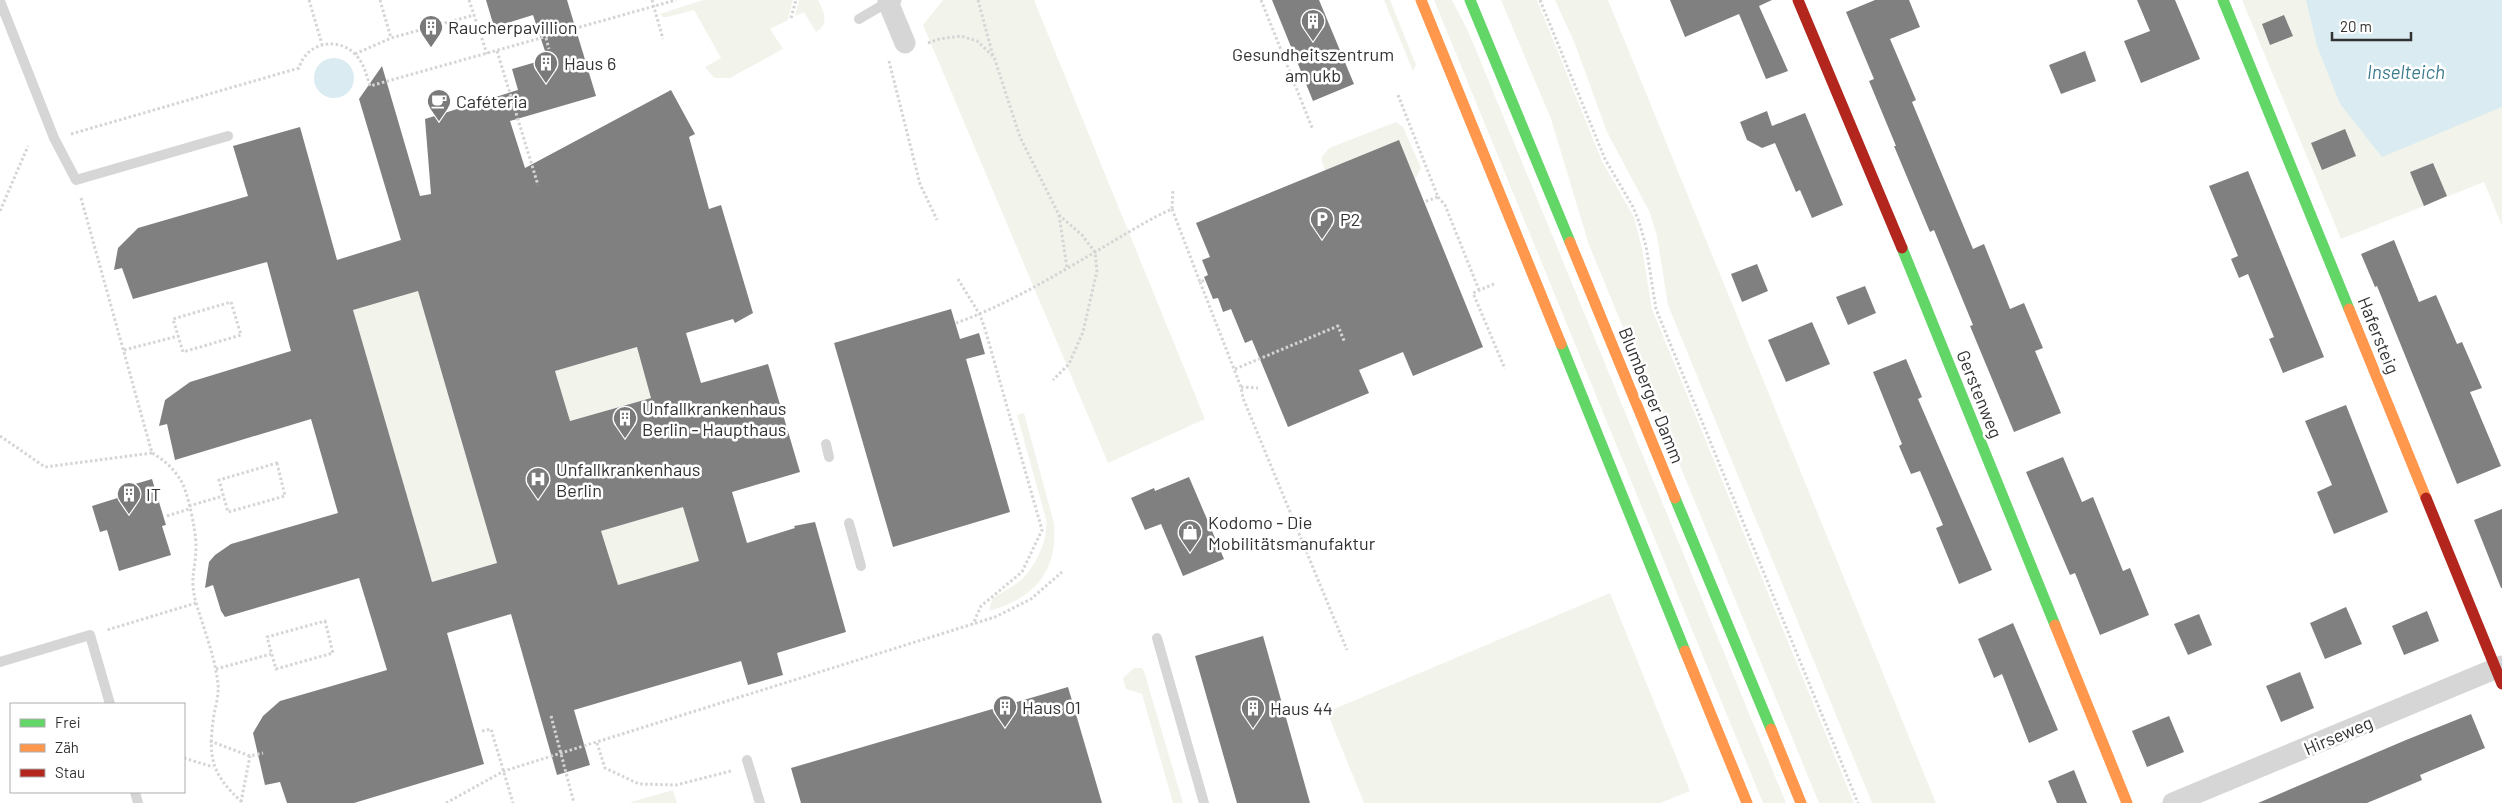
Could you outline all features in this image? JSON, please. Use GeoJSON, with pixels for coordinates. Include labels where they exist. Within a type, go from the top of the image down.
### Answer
{"type":"FeatureCollection","features":[{"type":"Feature","properties":{"kind":"main road"},"geometry":{"type":"LineString","coordinates":[[1421,0],[1748,803]]}},
{"type":"Feature","properties":{"kind":"main road","name":"Blumberger Damm"},"geometry":{"type":"LineString","coordinates":[[1470,0],[1801,803]]}},
{"type":"Feature","properties":{"kind":"main road","name":"Gerstenweg"},"geometry":{"type":"LineString","coordinates":[[1798,0],[1906,259],[2127,803]]}},
{"type":"Feature","properties":{"kind":"main road","name":"Hafersteig"},"geometry":{"type":"LineString","coordinates":[[2223,0],[2500,673]]}},
{"type":"Feature","properties":{"kind":"street"},"geometry":{"type":"LineString","coordinates":[[889,1],[905,42]]}},
{"type":"Feature","properties":{"kind":"street","name":"Hirseweg"},"geometry":{"type":"LineString","coordinates":[[2173,803],[2500,673]]}},
{"type":"Feature","properties":{"kind":"lane"},"geometry":{"type":"LineString","coordinates":[[0,0],[54,138],[72,169],[76,180],[228,136]]}},
{"type":"Feature","properties":{"kind":"lane"},"geometry":{"type":"LineString","coordinates":[[859,19],[889,1]]}},
{"type":"Feature","properties":{"kind":"lane"},"geometry":{"type":"LineString","coordinates":[[826,444],[829,457]]}},
{"type":"Feature","properties":{"kind":"lane"},"geometry":{"type":"LineString","coordinates":[[849,524],[861,566]]}},
{"type":"Feature","properties":{"kind":"lane"},"geometry":{"type":"LineString","coordinates":[[0,662],[90,635],[110,703]]}},
{"type":"Feature","properties":{"kind":"lane"},"geometry":{"type":"LineString","coordinates":[[1157,638],[1204,803]]}},
{"type":"Feature","properties":{"kind":"lane"},"geometry":{"type":"LineString","coordinates":[[747,763],[760,803]]}},
{"type":"Feature","properties":{"kind":"path"},"geometry":{"type":"LineString","coordinates":[[309,0],[322,44]]}},
{"type":"Feature","properties":{"kind":"path"},"geometry":{"type":"LineString","coordinates":[[380,0],[391,38]]}},
{"type":"Feature","properties":{"kind":"path"},"geometry":{"type":"LineString","coordinates":[[470,0],[486,54]]}},
{"type":"Feature","properties":{"kind":"path"},"geometry":{"type":"LineString","coordinates":[[652,0],[663,39]]}},
{"type":"Feature","properties":{"kind":"path"},"geometry":{"type":"LineString","coordinates":[[54,138],[299,68],[306,55],[322,44],[341,45],[355,54],[365,69],[370,86],[676,0]]}},
{"type":"Feature","properties":{"kind":"path"},"geometry":{"type":"LineString","coordinates":[[791,18],[796,0]]}},
{"type":"Feature","properties":{"kind":"path"},"geometry":{"type":"LineString","coordinates":[[978,0],[1020,137],[1059,215],[1067,268]]}},
{"type":"Feature","properties":{"kind":"path"},"geometry":{"type":"LineString","coordinates":[[1261,0],[1313,130]]}},
{"type":"Feature","properties":{"kind":"path"},"geometry":{"type":"LineString","coordinates":[[1540,0],[1605,159],[1632,207],[1646,246],[1656,309],[1858,803]]}},
{"type":"Feature","properties":{"kind":"path"},"geometry":{"type":"LineString","coordinates":[[355,54],[391,38],[474,15]]}},
{"type":"Feature","properties":{"kind":"path"},"geometry":{"type":"LineString","coordinates":[[926,43],[939,38],[961,36],[977,41],[994,57]]}},
{"type":"Feature","properties":{"kind":"path"},"geometry":{"type":"LineString","coordinates":[[546,38],[549,49]]}},
{"type":"Feature","properties":{"kind":"path"},"geometry":{"type":"LineString","coordinates":[[497,51],[538,185]]}},
{"type":"Feature","properties":{"kind":"path"},"geometry":{"type":"LineString","coordinates":[[886,54],[920,184],[937,220]]}},
{"type":"Feature","properties":{"kind":"path"},"geometry":{"type":"LineString","coordinates":[[1398,95],[1438,197],[1445,205],[1479,290]]}},
{"type":"Feature","properties":{"kind":"path"},"geometry":{"type":"LineString","coordinates":[[0,211],[28,146]]}},
{"type":"Feature","properties":{"kind":"path"},"geometry":{"type":"LineString","coordinates":[[76,180],[152,453]]}},
{"type":"Feature","properties":{"kind":"path"},"geometry":{"type":"LineString","coordinates":[[1173,189],[1172,209],[1247,407],[1347,650]]}},
{"type":"Feature","properties":{"kind":"path"},"geometry":{"type":"LineString","coordinates":[[1424,202],[1438,197]]}},
{"type":"Feature","properties":{"kind":"path"},"geometry":{"type":"LineString","coordinates":[[956,323],[980,315],[1067,268],[1150,218],[1172,209]]}},
{"type":"Feature","properties":{"kind":"path"},"geometry":{"type":"LineString","coordinates":[[1053,380],[1069,364],[1082,332],[1097,271],[1095,252],[1082,235],[1059,215]]}},
{"type":"Feature","properties":{"kind":"path"},"geometry":{"type":"LineString","coordinates":[[958,279],[980,315],[1042,530],[1022,572],[981,606],[973,624]]}},
{"type":"Feature","properties":{"kind":"path"},"geometry":{"type":"LineString","coordinates":[[1200,282],[1205,280]]}},
{"type":"Feature","properties":{"kind":"path"},"geometry":{"type":"LineString","coordinates":[[1494,284],[1473,293],[1505,369]]}},
{"type":"Feature","properties":{"kind":"path"},"geometry":{"type":"LineString","coordinates":[[231,302],[241,335],[183,352],[178,336],[173,319],[231,302]]}},
{"type":"Feature","properties":{"kind":"path"},"geometry":{"type":"LineString","coordinates":[[1234,369],[1338,326],[1345,343]]}},
{"type":"Feature","properties":{"kind":"path"},"geometry":{"type":"LineString","coordinates":[[124,350],[178,336]]}},
{"type":"Feature","properties":{"kind":"path"},"geometry":{"type":"LineString","coordinates":[[1241,387],[1258,388]]}},
{"type":"Feature","properties":{"kind":"path"},"geometry":{"type":"LineString","coordinates":[[0,436],[45,467],[152,453],[164,460],[181,480],[195,526],[196,547],[191,585],[216,670],[219,687],[210,741],[214,768],[229,791],[242,802]]}},
{"type":"Feature","properties":{"kind":"path"},"geometry":{"type":"LineString","coordinates":[[276,464],[285,496],[228,512],[224,496],[219,480],[276,464]]}},
{"type":"Feature","properties":{"kind":"path"},"geometry":{"type":"LineString","coordinates":[[167,516],[224,496]]}},
{"type":"Feature","properties":{"kind":"path"},"geometry":{"type":"LineString","coordinates":[[446,803],[504,771],[995,618],[1031,599],[1062,572]]}},
{"type":"Feature","properties":{"kind":"path"},"geometry":{"type":"LineString","coordinates":[[90,635],[196,603]]}},
{"type":"Feature","properties":{"kind":"path"},"geometry":{"type":"LineString","coordinates":[[325,621],[333,653],[276,669],[272,654],[267,637],[325,621]]}},
{"type":"Feature","properties":{"kind":"path"},"geometry":{"type":"LineString","coordinates":[[216,670],[272,654]]}},
{"type":"Feature","properties":{"kind":"path"},"geometry":{"type":"LineString","coordinates":[[551,716],[574,803]]}},
{"type":"Feature","properties":{"kind":"path"},"geometry":{"type":"LineString","coordinates":[[482,731],[491,728],[513,803]]}},
{"type":"Feature","properties":{"kind":"path"},"geometry":{"type":"LineString","coordinates":[[210,741],[250,756],[263,753]]}},
{"type":"Feature","properties":{"kind":"path"},"geometry":{"type":"LineString","coordinates":[[598,743],[605,768],[639,784],[676,785],[747,763]]}},
{"type":"Feature","properties":{"kind":"path"},"geometry":{"type":"LineString","coordinates":[[242,802],[250,756]]}},
{"type":"Feature","properties":{"kind":"path"},"geometry":{"type":"LineString","coordinates":[[185,758],[214,768]]}},
{"type":"Feature","properties":{"kind":"shaded area"},"geometry":{"type":"Polygon","coordinates":[[[703,0],[793,0],[788,20],[770,29],[783,49],[730,78],[714,78],[705,67],[721,58],[694,10],[667,17],[663,17],[660,14],[703,0]]]}},
{"type":"Feature","properties":{"kind":"shaded area"},"geometry":{"type":"Polygon","coordinates":[[[799,0],[818,0],[824,13],[824,22],[816,32],[804,12],[795,16],[799,0]]]}},
{"type":"Feature","properties":{"kind":"shaded area"},"geometry":{"type":"Polygon","coordinates":[[[943,0],[1034,0],[1205,419],[1108,463],[923,25],[943,0]]]}},
{"type":"Feature","properties":{"kind":"shaded area"},"geometry":{"type":"Polygon","coordinates":[[[1384,0],[1390,0],[1416,65],[1413,71],[1384,0]]]}},
{"type":"Feature","properties":{"kind":"shaded area"},"geometry":{"type":"Polygon","coordinates":[[[1434,0],[1452,0],[1469,33],[1786,803],[1763,803],[1434,0]]]}},
{"type":"Feature","properties":{"kind":"shaded area"},"geometry":{"type":"Polygon","coordinates":[[[1501,0],[1537,0],[1602,161],[1634,217],[1642,248],[1652,309],[1854,803],[1819,803],[1589,245],[1551,119],[1501,0]]]}},
{"type":"Feature","properties":{"kind":"shaded area"},"geometry":{"type":"Polygon","coordinates":[[[1555,0],[1608,0],[1936,803],[1872,803],[1668,305],[1657,236],[1650,213],[1607,132],[1575,44],[1555,0]]]}},
{"type":"Feature","properties":{"kind":"shaded area"},"geometry":{"type":"Polygon","coordinates":[[[2242,0],[2502,0],[2502,226],[2484,182],[2341,239],[2242,0]]]}},
{"type":"Feature","properties":{"kind":"shaded area"},"geometry":{"type":"Polygon","coordinates":[[[1396,122],[1403,127],[1421,168],[1415,180],[1325,171],[1321,158],[1329,148],[1396,122]]]}},
{"type":"Feature","properties":{"kind":"shaded area"},"geometry":{"type":"Polygon","coordinates":[[[416,285],[499,570],[491,572],[489,565],[466,572],[434,588],[351,304],[377,302],[395,298],[410,291],[416,285]]]}},
{"type":"Feature","properties":{"kind":"shaded area"},"geometry":{"type":"Polygon","coordinates":[[[648,344],[643,367],[644,372],[650,382],[663,394],[570,421],[555,371],[648,344]]]}},
{"type":"Feature","properties":{"kind":"shaded area"},"geometry":{"type":"Polygon","coordinates":[[[1024,413],[1054,523],[1052,555],[1047,569],[1031,590],[1019,599],[989,611],[992,599],[1018,582],[1027,573],[1037,559],[1045,535],[1046,519],[1017,415],[1024,413]]]}},
{"type":"Feature","properties":{"kind":"shaded area"},"geometry":{"type":"Polygon","coordinates":[[[695,503],[690,522],[691,534],[712,558],[613,587],[616,581],[601,531],[695,503]]]}},
{"type":"Feature","properties":{"kind":"shaded area"},"geometry":{"type":"Polygon","coordinates":[[[1610,593],[1690,791],[1660,803],[1364,803],[1327,712],[1610,593]]]}},
{"type":"Feature","properties":{"kind":"shaded area"},"geometry":{"type":"Polygon","coordinates":[[[1134,668],[1142,668],[1144,671],[1183,803],[1173,803],[1142,694],[1126,689],[1123,678],[1134,668]]]}},
{"type":"Feature","properties":{"kind":"shaded area"},"geometry":{"type":"Polygon","coordinates":[[[673,790],[677,803],[631,803],[631,802],[673,790]]]}},
{"type":"Feature","properties":{"kind":"water","name":"Inselteich"},"geometry":{"type":"Polygon","coordinates":[[[2306,0],[2502,0],[2502,107],[2382,157],[2340,104],[2317,46],[2306,0]]]}},
{"type":"Feature","properties":{"kind":"water"},"geometry":{"type":"Polygon","coordinates":[[[334,58],[348,64],[354,78],[348,92],[334,98],[320,92],[314,78],[320,64],[334,58]]]}},
{"type":"Feature","properties":{"kind":"building","name":"Unfallkrankenhaus Berlin - Haupthaus"},"geometry":{"type":"Polygon","coordinates":[[[486,0],[567,0],[596,96],[510,121],[525,168],[671,90],[695,134],[689,137],[709,209],[721,205],[753,313],[735,323],[733,319],[686,333],[701,383],[768,364],[800,472],[732,492],[747,543],[795,528],[794,526],[815,522],[846,632],[777,653],[783,675],[748,685],[741,661],[574,710],[590,765],[557,775],[511,614],[447,633],[484,764],[354,803],[287,803],[280,782],[265,785],[253,733],[263,716],[280,701],[387,670],[359,578],[225,617],[221,611],[213,585],[205,588],[209,562],[215,555],[231,544],[338,513],[311,419],[175,460],[167,424],[159,426],[165,400],[190,382],[291,351],[267,262],[133,299],[122,268],[114,270],[118,248],[138,228],[248,196],[233,146],[300,127],[337,260],[401,240],[359,99],[382,66],[420,196],[431,194],[425,119],[518,90],[512,69],[543,60],[541,56],[546,54],[533,15],[494,27],[486,0]],[[418,291],[353,310],[432,582],[497,563],[418,291]],[[637,347],[555,371],[570,421],[651,398],[637,347]],[[683,507],[601,531],[618,585],[699,561],[683,507]]]}},
{"type":"Feature","properties":{"kind":"building","name":"Gesundheitszentrum am ukb"},"geometry":{"type":"Polygon","coordinates":[[[1272,0],[1319,0],[1354,84],[1313,101],[1272,0]]]}},
{"type":"Feature","properties":{"kind":"building"},"geometry":{"type":"Polygon","coordinates":[[[1670,0],[1772,0],[1759,6],[1788,71],[1766,79],[1739,14],[1685,37],[1670,0]]]}},
{"type":"Feature","properties":{"kind":"building"},"geometry":{"type":"Polygon","coordinates":[[[1875,0],[1909,0],[1920,27],[1890,39],[1916,100],[1912,102],[1973,249],[1984,244],[2010,309],[2024,303],[2043,348],[2035,351],[2061,413],[2014,432],[1970,326],[1973,325],[1934,230],[1930,232],[1894,146],[1896,146],[1869,81],[1874,79],[1846,12],[1875,0]]]}},
{"type":"Feature","properties":{"kind":"building"},"geometry":{"type":"Polygon","coordinates":[[[2137,0],[2175,0],[2200,59],[2141,83],[2124,41],[2150,31],[2137,0]]]}},
{"type":"Feature","properties":{"kind":"building"},"geometry":{"type":"Polygon","coordinates":[[[2284,15],[2293,36],[2270,45],[2262,24],[2284,15]]]}},
{"type":"Feature","properties":{"kind":"building"},"geometry":{"type":"Polygon","coordinates":[[[2085,51],[2096,81],[2061,94],[2049,65],[2085,51]]]}},
{"type":"Feature","properties":{"kind":"building"},"geometry":{"type":"Polygon","coordinates":[[[1767,111],[1772,126],[1805,113],[1843,205],[1812,218],[1800,190],[1796,192],[1775,143],[1762,148],[1747,140],[1740,122],[1767,111]]]}},
{"type":"Feature","properties":{"kind":"building"},"geometry":{"type":"Polygon","coordinates":[[[2345,129],[2356,156],[2322,170],[2311,143],[2345,129]]]}},
{"type":"Feature","properties":{"kind":"building","name":"P2"},"geometry":{"type":"Polygon","coordinates":[[[1399,140],[1483,347],[1413,376],[1403,352],[1359,370],[1369,393],[1288,427],[1252,340],[1245,343],[1231,309],[1223,312],[1218,298],[1213,299],[1204,277],[1208,275],[1202,260],[1210,257],[1196,223],[1399,140]]]}},
{"type":"Feature","properties":{"kind":"building"},"geometry":{"type":"Polygon","coordinates":[[[2433,163],[2447,196],[2424,206],[2410,172],[2433,163]]]}},
{"type":"Feature","properties":{"kind":"building"},"geometry":{"type":"Polygon","coordinates":[[[2248,171],[2324,357],[2283,373],[2269,339],[2274,337],[2248,274],[2239,278],[2231,259],[2238,256],[2209,186],[2248,171]]]}},
{"type":"Feature","properties":{"kind":"building"},"geometry":{"type":"Polygon","coordinates":[[[2394,240],[2419,302],[2436,295],[2457,344],[2462,342],[2482,388],[2470,392],[2501,466],[2457,484],[2377,286],[2375,287],[2361,254],[2394,240]]]}},
{"type":"Feature","properties":{"kind":"building"},"geometry":{"type":"Polygon","coordinates":[[[1757,264],[1768,291],[1742,302],[1731,274],[1757,264]]]}},
{"type":"Feature","properties":{"kind":"building"},"geometry":{"type":"Polygon","coordinates":[[[1865,286],[1876,313],[1848,325],[1836,297],[1865,286]]]}},
{"type":"Feature","properties":{"kind":"building"},"geometry":{"type":"Polygon","coordinates":[[[951,309],[960,339],[979,333],[985,354],[966,359],[1010,512],[893,547],[834,343],[951,309]]]}},
{"type":"Feature","properties":{"kind":"building"},"geometry":{"type":"Polygon","coordinates":[[[1812,322],[1830,364],[1786,382],[1768,340],[1812,322]]]}},
{"type":"Feature","properties":{"kind":"building"},"geometry":{"type":"Polygon","coordinates":[[[1906,359],[1922,397],[1918,399],[1992,570],[1959,584],[1936,528],[1943,525],[1920,471],[1911,474],[1899,446],[1902,444],[1873,372],[1906,359]]]}},
{"type":"Feature","properties":{"kind":"building"},"geometry":{"type":"Polygon","coordinates":[[[2346,405],[2388,512],[2334,534],[2317,492],[2332,485],[2305,421],[2346,405]]]}},
{"type":"Feature","properties":{"kind":"building"},"geometry":{"type":"Polygon","coordinates":[[[2063,457],[2082,502],[2093,497],[2123,571],[2130,568],[2149,615],[2100,635],[2075,573],[2070,575],[2026,472],[2063,457]]]}},
{"type":"Feature","properties":{"kind":"building"},"geometry":{"type":"Polygon","coordinates":[[[1189,477],[1224,559],[1183,576],[1161,524],[1145,530],[1131,498],[1154,488],[1155,491],[1189,477]]]}},
{"type":"Feature","properties":{"kind":"building","name":"IT"},"geometry":{"type":"Polygon","coordinates":[[[152,479],[166,525],[162,526],[171,555],[119,571],[107,530],[100,532],[92,506],[127,495],[125,487],[152,479]]]}},
{"type":"Feature","properties":{"kind":"building"},"geometry":{"type":"Polygon","coordinates":[[[2502,509],[2502,588],[2501,588],[2474,520],[2502,509]]]}},
{"type":"Feature","properties":{"kind":"building"},"geometry":{"type":"Polygon","coordinates":[[[2346,607],[2362,644],[2325,659],[2310,623],[2346,607]]]}},
{"type":"Feature","properties":{"kind":"building"},"geometry":{"type":"Polygon","coordinates":[[[2427,611],[2439,641],[2404,655],[2392,626],[2427,611]]]}},
{"type":"Feature","properties":{"kind":"building"},"geometry":{"type":"Polygon","coordinates":[[[2199,614],[2212,645],[2188,655],[2174,624],[2199,614]]]}},
{"type":"Feature","properties":{"kind":"building"},"geometry":{"type":"Polygon","coordinates":[[[2013,623],[2058,730],[2029,743],[2002,674],[1994,678],[1978,639],[2013,623]]]}},
{"type":"Feature","properties":{"kind":"building","name":"Haus 44"},"geometry":{"type":"Polygon","coordinates":[[[1263,636],[1310,803],[1237,803],[1195,656],[1263,636]]]}},
{"type":"Feature","properties":{"kind":"building"},"geometry":{"type":"Polygon","coordinates":[[[2300,672],[2314,708],[2281,722],[2266,686],[2300,672]]]}},
{"type":"Feature","properties":{"kind":"building","name":"Haus 01"},"geometry":{"type":"Polygon","coordinates":[[[1068,687],[1102,803],[801,803],[791,768],[1068,687]]]}},
{"type":"Feature","properties":{"kind":"building"},"geometry":{"type":"Polygon","coordinates":[[[2471,714],[2485,748],[2420,775],[2422,780],[2367,803],[2258,803],[2406,740],[2471,714]]]}},
{"type":"Feature","properties":{"kind":"building"},"geometry":{"type":"Polygon","coordinates":[[[2169,716],[2184,752],[2147,767],[2132,731],[2169,716]]]}},
{"type":"Feature","properties":{"kind":"building"},"geometry":{"type":"Polygon","coordinates":[[[2074,770],[2087,803],[2057,803],[2048,781],[2074,770]]]}},
{"type":"Feature","properties":{"kind":"traffic: fast"},"geometry":{"type":"LineString","coordinates":[[1470,0],[1570,242]]}},
{"type":"Feature","properties":{"kind":"traffic: fast"},"geometry":{"type":"LineString","coordinates":[[2223,0],[2349,309]]}},
{"type":"Feature","properties":{"kind":"traffic: fast"},"geometry":{"type":"LineString","coordinates":[[1902,248],[2055,625]]}},
{"type":"Feature","properties":{"kind":"traffic: fast"},"geometry":{"type":"LineString","coordinates":[[1561,344],[1685,651]]}},
{"type":"Feature","properties":{"kind":"traffic: fast"},"geometry":{"type":"LineString","coordinates":[[1675,498],[1771,729]]}},
{"type":"Feature","properties":{"kind":"traffic: slow"},"geometry":{"type":"LineString","coordinates":[[1421,0],[1561,344]]}},
{"type":"Feature","properties":{"kind":"traffic: slow"},"geometry":{"type":"LineString","coordinates":[[1570,242],[1675,498]]}},
{"type":"Feature","properties":{"kind":"traffic: slow"},"geometry":{"type":"LineString","coordinates":[[2349,309],[2426,498]]}},
{"type":"Feature","properties":{"kind":"traffic: slow"},"geometry":{"type":"LineString","coordinates":[[2055,625],[2127,803]]}},
{"type":"Feature","properties":{"kind":"traffic: slow"},"geometry":{"type":"LineString","coordinates":[[1685,651],[1747,803]]}},
{"type":"Feature","properties":{"kind":"traffic: slow"},"geometry":{"type":"LineString","coordinates":[[1771,729],[1801,803]]}},
{"type":"Feature","properties":{"kind":"traffic: jam"},"geometry":{"type":"LineString","coordinates":[[1798,0],[1902,248]]}},
{"type":"Feature","properties":{"kind":"traffic: jam"},"geometry":{"type":"LineString","coordinates":[[2426,498],[2502,684]]}},
{"type":"Feature","properties":{"kind":"place","name":"Gesundheitszentrum am ukb"},"geometry":{"type":"Point","coordinates":[1313,42]}},
{"type":"Feature","properties":{"kind":"place","name":"Raucherpavillion"},"geometry":{"type":"Point","coordinates":[431,48]}},
{"type":"Feature","properties":{"kind":"place","name":"Haus 6"},"geometry":{"type":"Point","coordinates":[546,84]}},
{"type":"Feature","properties":{"kind":"place","name":"Caféteria"},"geometry":{"type":"Point","coordinates":[439,122]}},
{"type":"Feature","properties":{"kind":"place","name":"P2"},"geometry":{"type":"Point","coordinates":[1322,240]}},
{"type":"Feature","properties":{"kind":"place","name":"Unfallkrankenhaus Berlin - Haupthaus"},"geometry":{"type":"Point","coordinates":[625,439]}},
{"type":"Feature","properties":{"kind":"place","name":"Unfallkrankenhaus Berlin"},"geometry":{"type":"Point","coordinates":[538,500]}},
{"type":"Feature","properties":{"kind":"place","name":"IT"},"geometry":{"type":"Point","coordinates":[129,515]}},
{"type":"Feature","properties":{"kind":"place","name":"Kodomo - Die Mobilitätsmanufaktur"},"geometry":{"type":"Point","coordinates":[1190,553]}},
{"type":"Feature","properties":{"kind":"place","name":"Haus 01"},"geometry":{"type":"Point","coordinates":[1005,728]}},
{"type":"Feature","properties":{"kind":"place","name":"Haus 44"},"geometry":{"type":"Point","coordinates":[1253,729]}}]}
